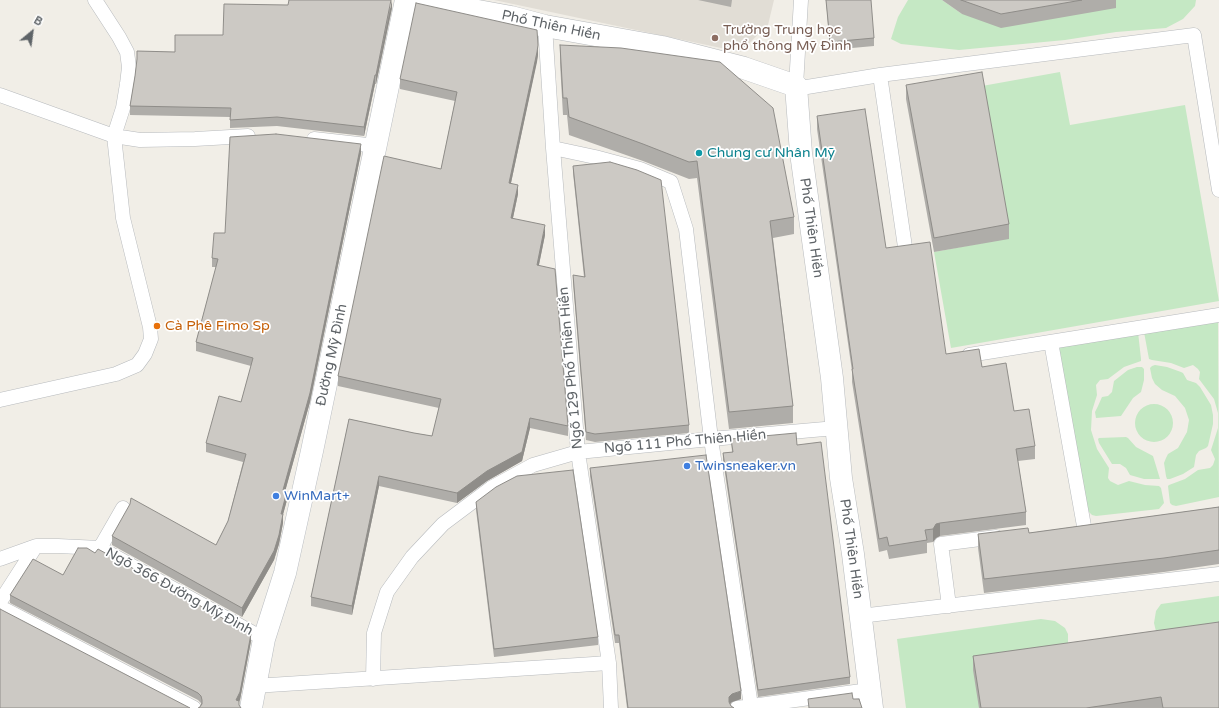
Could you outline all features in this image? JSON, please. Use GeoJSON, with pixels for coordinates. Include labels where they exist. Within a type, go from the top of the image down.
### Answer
{"type":"FeatureCollection","features":[{"type":"Feature","properties":{"kind":"street","name":"Đường Mỹ Đình"},"geometry":{"type":"LineString","coordinates":[[251,708],[264,639],[285,573],[314,443],[406,0]]}},
{"type":"Feature","properties":{"kind":"street","name":"Phố Thiên Hiền"},"geometry":{"type":"LineString","coordinates":[[418,0],[511,17],[545,26],[662,47],[744,68],[796,86],[801,153],[832,378],[841,478],[853,554],[871,699]]}},
{"type":"Feature","properties":{"kind":"lane"},"geometry":{"type":"LineString","coordinates":[[0,400],[116,374],[137,365],[145,354],[151,339],[150,327],[123,218],[114,136],[123,108],[129,67],[127,52],[95,0]]}},
{"type":"Feature","properties":{"kind":"lane"},"geometry":{"type":"LineString","coordinates":[[801,0],[796,86],[807,87],[880,75],[1194,35],[1219,190]]}},
{"type":"Feature","properties":{"kind":"lane","name":"Ngõ 129 Phố Thiên Hiền"},"geometry":{"type":"LineString","coordinates":[[545,26],[553,148],[578,452],[609,663],[611,708]]}},
{"type":"Feature","properties":{"kind":"lane"},"geometry":{"type":"LineString","coordinates":[[880,75],[905,247]]}},
{"type":"Feature","properties":{"kind":"lane"},"geometry":{"type":"LineString","coordinates":[[0,95],[114,136],[140,140],[195,139],[261,135]]}},
{"type":"Feature","properties":{"kind":"lane"},"geometry":{"type":"LineString","coordinates":[[299,137],[376,146]]}},
{"type":"Feature","properties":{"kind":"lane"},"geometry":{"type":"LineString","coordinates":[[553,148],[640,169],[671,182],[686,229],[744,707],[871,699]]}},
{"type":"Feature","properties":{"kind":"lane"},"geometry":{"type":"LineString","coordinates":[[969,355],[1219,315]]}},
{"type":"Feature","properties":{"kind":"lane"},"geometry":{"type":"LineString","coordinates":[[1051,342],[1084,526]]}},
{"type":"Feature","properties":{"kind":"lane","name":"Ngõ 111 Phố Thiên Hiền"},"geometry":{"type":"LineString","coordinates":[[373,679],[374,633],[386,592],[412,557],[443,524],[491,488],[533,465],[578,452],[836,428]]}},
{"type":"Feature","properties":{"kind":"lane"},"geometry":{"type":"LineString","coordinates":[[100,548],[123,508]]}},
{"type":"Feature","properties":{"kind":"lane"},"geometry":{"type":"LineString","coordinates":[[1069,528],[1100,524]]}},
{"type":"Feature","properties":{"kind":"lane"},"geometry":{"type":"LineString","coordinates":[[949,606],[941,544],[1009,535]]}},
{"type":"Feature","properties":{"kind":"lane"},"geometry":{"type":"LineString","coordinates":[[0,602],[36,546]]}},
{"type":"Feature","properties":{"kind":"lane","name":"Ngõ 366 Đường Mỹ Đình"},"geometry":{"type":"LineString","coordinates":[[0,559],[36,546],[100,548],[264,639]]}},
{"type":"Feature","properties":{"kind":"lane"},"geometry":{"type":"LineString","coordinates":[[860,616],[1219,574]]}},
{"type":"Feature","properties":{"kind":"lane"},"geometry":{"type":"LineString","coordinates":[[0,606],[194,708]]}},
{"type":"Feature","properties":{"kind":"lane"},"geometry":{"type":"LineString","coordinates":[[254,686],[609,663]]}},
{"type":"Feature","properties":{"kind":"shaded area","name":"Trường Trung học phổ thông Mỹ Đình"},"geometry":{"type":"Polygon","coordinates":[[[494,0],[774,0],[768,25],[740,52],[494,0]]]}},
{"type":"Feature","properties":{"kind":"green space"},"geometry":{"type":"Polygon","coordinates":[[[908,0],[942,0],[962,14],[1114,0],[1196,0],[1195,6],[1183,19],[1166,28],[1116,32],[1065,40],[959,50],[901,44],[891,39],[898,17],[908,0]]]}},
{"type":"Feature","properties":{"kind":"green space"},"geometry":{"type":"Polygon","coordinates":[[[1060,72],[1070,125],[1185,105],[1219,301],[951,348],[934,252],[1009,238],[982,86],[1060,72]]]}},
{"type":"Feature","properties":{"kind":"green space"},"geometry":{"type":"Polygon","coordinates":[[[1218,322],[1219,497],[1176,506],[1170,503],[1168,486],[1185,479],[1198,470],[1210,468],[1213,465],[1215,459],[1211,450],[1218,428],[1218,413],[1214,399],[1199,379],[1200,372],[1198,369],[1193,365],[1184,368],[1171,363],[1149,359],[1144,332],[1218,322]]]}},
{"type":"Feature","properties":{"kind":"green space"},"geometry":{"type":"Polygon","coordinates":[[[1138,332],[1141,361],[1124,367],[1108,379],[1100,380],[1096,385],[1097,395],[1092,411],[1091,430],[1097,449],[1109,468],[1108,478],[1110,481],[1118,485],[1129,481],[1145,485],[1159,486],[1161,488],[1164,503],[1159,509],[1096,516],[1092,515],[1088,511],[1057,347],[1138,332]]]}},
{"type":"Feature","properties":{"kind":"green space"},"geometry":{"type":"Polygon","coordinates":[[[1155,365],[1181,372],[1187,380],[1196,383],[1211,405],[1213,415],[1213,424],[1208,446],[1199,451],[1196,455],[1194,467],[1183,474],[1170,479],[1167,479],[1164,463],[1168,454],[1178,448],[1187,432],[1189,420],[1185,408],[1175,396],[1162,390],[1155,384],[1150,368],[1155,365]]]}},
{"type":"Feature","properties":{"kind":"green space"},"geometry":{"type":"Polygon","coordinates":[[[1142,367],[1144,369],[1144,380],[1141,392],[1133,398],[1121,416],[1096,418],[1095,412],[1102,397],[1108,396],[1112,392],[1114,381],[1128,370],[1142,367]]]}},
{"type":"Feature","properties":{"kind":"green space"},"geometry":{"type":"Polygon","coordinates":[[[1150,404],[1158,404],[1168,409],[1172,416],[1172,430],[1168,437],[1158,442],[1150,442],[1140,437],[1138,434],[1135,427],[1135,419],[1140,409],[1143,407],[1150,404]]]}},
{"type":"Feature","properties":{"kind":"green space"},"geometry":{"type":"Polygon","coordinates":[[[1126,437],[1136,447],[1153,456],[1160,479],[1144,479],[1130,475],[1126,468],[1120,464],[1112,464],[1098,439],[1126,437]]]}},
{"type":"Feature","properties":{"kind":"green space"},"geometry":{"type":"Polygon","coordinates":[[[1219,596],[1219,636],[1159,644],[1154,623],[1156,611],[1161,604],[1219,596]]]}},
{"type":"Feature","properties":{"kind":"green space"},"geometry":{"type":"Polygon","coordinates":[[[1041,619],[1055,621],[1065,628],[1068,634],[1068,657],[979,708],[906,708],[897,639],[1041,619]]]}},
{"type":"Feature","properties":{"kind":"building"},"geometry":{"type":"Polygon","coordinates":[[[289,0],[391,0],[364,127],[277,117],[230,120],[231,108],[130,106],[137,51],[175,52],[175,35],[223,35],[224,4],[288,5],[289,0]]]}},
{"type":"Feature","properties":{"kind":"building"},"geometry":{"type":"Polygon","coordinates":[[[826,0],[871,0],[874,38],[830,42],[826,0]]]}},
{"type":"Feature","properties":{"kind":"building"},"geometry":{"type":"Polygon","coordinates":[[[961,0],[1082,0],[1001,14],[961,0]]]}},
{"type":"Feature","properties":{"kind":"building"},"geometry":{"type":"Polygon","coordinates":[[[416,3],[537,30],[537,52],[509,183],[518,185],[511,218],[545,225],[537,265],[555,269],[568,426],[530,418],[522,452],[487,471],[457,493],[379,476],[352,606],[311,597],[349,419],[432,436],[441,399],[338,376],[384,156],[441,169],[457,92],[400,79],[416,3]]]}},
{"type":"Feature","properties":{"kind":"building"},"geometry":{"type":"Polygon","coordinates":[[[560,45],[621,48],[720,62],[773,108],[794,217],[770,221],[793,406],[729,412],[697,161],[689,162],[569,117],[567,98],[563,98],[560,45]]]}},
{"type":"Feature","properties":{"kind":"building"},"geometry":{"type":"Polygon","coordinates":[[[982,72],[1009,224],[934,238],[906,85],[982,72]]]}},
{"type":"Feature","properties":{"kind":"building"},"geometry":{"type":"Polygon","coordinates":[[[865,109],[886,248],[930,242],[946,354],[979,349],[982,367],[1006,363],[1014,411],[1029,409],[1035,446],[1016,449],[1026,512],[940,523],[936,524],[933,529],[925,530],[927,540],[889,546],[887,537],[879,539],[852,369],[817,116],[865,109]]]}},
{"type":"Feature","properties":{"kind":"building"},"geometry":{"type":"Polygon","coordinates":[[[276,134],[361,144],[310,393],[283,490],[287,491],[281,514],[283,514],[279,535],[274,551],[242,608],[112,536],[130,504],[131,498],[216,545],[228,521],[246,454],[206,443],[219,396],[241,402],[253,358],[196,342],[218,259],[212,258],[214,233],[225,233],[230,137],[276,134]]]}},
{"type":"Feature","properties":{"kind":"building"},"geometry":{"type":"Polygon","coordinates":[[[610,162],[637,170],[661,180],[689,425],[595,434],[586,432],[573,275],[585,277],[573,166],[610,162]]]}},
{"type":"Feature","properties":{"kind":"building"},"geometry":{"type":"Polygon","coordinates":[[[796,433],[797,445],[821,442],[850,677],[758,690],[723,453],[733,452],[731,439],[796,433]]]}},
{"type":"Feature","properties":{"kind":"building"},"geometry":{"type":"Polygon","coordinates":[[[706,455],[741,691],[732,694],[729,697],[729,702],[734,708],[628,708],[619,635],[615,635],[590,468],[706,455]]]}},
{"type":"Feature","properties":{"kind":"building"},"geometry":{"type":"Polygon","coordinates":[[[573,470],[598,637],[494,649],[476,502],[496,487],[517,476],[573,470]]]}},
{"type":"Feature","properties":{"kind":"building"},"geometry":{"type":"Polygon","coordinates":[[[1219,507],[1219,550],[1164,558],[984,579],[978,534],[1028,528],[1029,533],[1219,507]]]}},
{"type":"Feature","properties":{"kind":"building"},"geometry":{"type":"Polygon","coordinates":[[[78,548],[87,548],[95,553],[98,549],[251,634],[240,692],[236,700],[239,701],[241,708],[199,708],[202,704],[202,700],[198,693],[10,595],[33,559],[63,575],[78,548]]]}},
{"type":"Feature","properties":{"kind":"building"},"geometry":{"type":"Polygon","coordinates":[[[0,609],[190,708],[0,708],[0,609]]]}},
{"type":"Feature","properties":{"kind":"building"},"geometry":{"type":"Polygon","coordinates":[[[1219,622],[1219,708],[1163,708],[1161,697],[1086,708],[981,708],[973,656],[1219,622]]]}},
{"type":"Feature","properties":{"kind":"building"},"geometry":{"type":"Polygon","coordinates":[[[852,693],[853,699],[859,699],[862,708],[809,708],[808,699],[852,693]]]}},
{"type":"Feature","properties":{"kind":"place","name":"Trường Trung học phổ thông Mỹ Đình"},"geometry":{"type":"Point","coordinates":[715,38]}},
{"type":"Feature","properties":{"kind":"place","name":"Chung cư Nhân Mỹ"},"geometry":{"type":"Point","coordinates":[699,153]}},
{"type":"Feature","properties":{"kind":"place","name":"Cà Phê Fimo Sp"},"geometry":{"type":"Point","coordinates":[157,326]}},
{"type":"Feature","properties":{"kind":"place","name":"Twinsneaker.vn"},"geometry":{"type":"Point","coordinates":[687,466]}},
{"type":"Feature","properties":{"kind":"place","name":"WinMart+"},"geometry":{"type":"Point","coordinates":[276,496]}}]}
